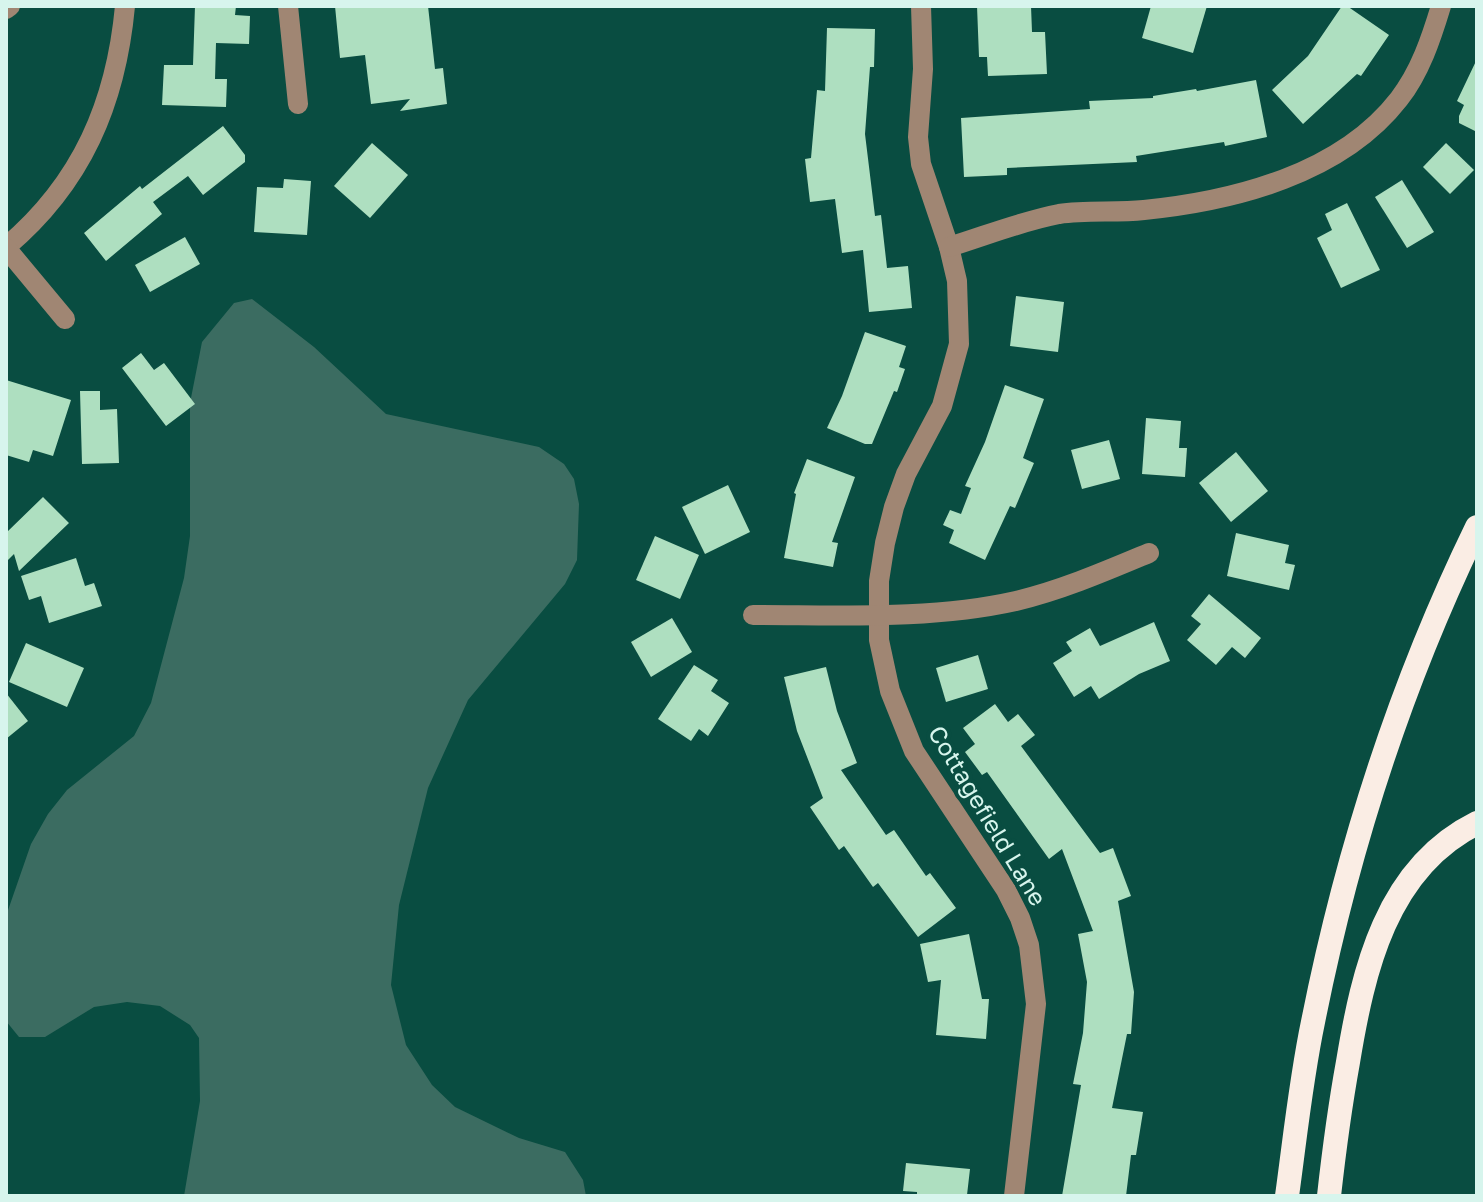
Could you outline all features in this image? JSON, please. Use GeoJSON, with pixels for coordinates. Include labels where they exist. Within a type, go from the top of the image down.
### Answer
{"type":"FeatureCollection","features":[{"type":"Feature","properties":{"kind":"highway"},"geometry":{"type":"LineString","coordinates":[[1287,1196],[1312,1024],[1352,854],[1373,785],[1418,663],[1477,527]]}},
{"type":"Feature","properties":{"kind":"highway"},"geometry":{"type":"LineString","coordinates":[[1329,1196],[1357,1009],[1379,934],[1410,878],[1436,851],[1477,823]]}},
{"type":"Feature","properties":{"kind":"street"},"geometry":{"type":"LineString","coordinates":[[65,319],[6,247],[29,228],[51,203],[88,146],[115,77],[125,6]]}},
{"type":"Feature","properties":{"kind":"street"},"geometry":{"type":"LineString","coordinates":[[288,6],[298,104]]}},
{"type":"Feature","properties":{"kind":"street","name":"Cottagefield Lane"},"geometry":{"type":"LineString","coordinates":[[921,6],[923,69],[918,137],[927,187],[949,247],[957,281],[959,344],[942,406],[906,474],[894,507],[885,543],[878,614],[883,663],[890,691],[914,751],[1006,890],[1029,945],[1036,1004],[1014,1196]]}},
{"type":"Feature","properties":{"kind":"street"},"geometry":{"type":"LineString","coordinates":[[949,247],[1056,215],[1168,207],[1256,189],[1318,164],[1344,149],[1373,126],[1398,100],[1418,69],[1441,6]]}},
{"type":"Feature","properties":{"kind":"street"},"geometry":{"type":"LineString","coordinates":[[753,615],[947,611],[1017,601],[1097,575],[1149,553]]}},
{"type":"Feature","properties":{"kind":"shaded area"},"geometry":{"type":"Polygon","coordinates":[[[252,299],[314,347],[386,414],[539,447],[564,464],[574,479],[579,504],[577,560],[565,584],[468,700],[428,788],[399,905],[391,985],[406,1045],[432,1085],[455,1107],[519,1138],[565,1152],[583,1180],[586,1196],[184,1196],[200,1101],[199,1038],[190,1025],[160,1006],[127,1002],[94,1007],[45,1037],[19,1037],[6,1021],[6,916],[31,844],[48,814],[67,790],[134,736],[151,703],[184,578],[190,536],[190,403],[202,342],[234,303],[252,299]]]}},
{"type":"Feature","properties":{"kind":"building"},"geometry":{"type":"Polygon","coordinates":[[[195,6],[236,6],[235,15],[250,16],[249,44],[216,43],[215,79],[227,79],[226,107],[162,105],[164,65],[193,65],[195,6]]]}},
{"type":"Feature","properties":{"kind":"building"},"geometry":{"type":"Polygon","coordinates":[[[335,6],[428,6],[435,69],[443,68],[447,104],[400,111],[410,99],[371,104],[365,55],[340,58],[335,6]]]}},
{"type":"Feature","properties":{"kind":"building"},"geometry":{"type":"Polygon","coordinates":[[[977,6],[1031,6],[1032,32],[1045,32],[1047,74],[988,76],[987,57],[979,57],[977,6]]]}},
{"type":"Feature","properties":{"kind":"building"},"geometry":{"type":"Polygon","coordinates":[[[1151,6],[1207,6],[1193,53],[1142,38],[1151,6]]]}},
{"type":"Feature","properties":{"kind":"building"},"geometry":{"type":"Polygon","coordinates":[[[1342,6],[1347,6],[1389,35],[1361,76],[1357,74],[1303,124],[1272,90],[1308,56],[1342,6]]]}},
{"type":"Feature","properties":{"kind":"building"},"geometry":{"type":"Polygon","coordinates":[[[827,28],[875,29],[874,67],[870,67],[865,134],[875,216],[881,215],[887,268],[908,266],[912,308],[869,312],[863,250],[842,253],[835,199],[810,202],[805,159],[811,158],[817,90],[825,91],[827,28]]]}},
{"type":"Feature","properties":{"kind":"building"},"geometry":{"type":"Polygon","coordinates":[[[1477,59],[1477,132],[1459,123],[1464,105],[1457,101],[1477,59]]]}},
{"type":"Feature","properties":{"kind":"building"},"geometry":{"type":"Polygon","coordinates":[[[1256,80],[1267,137],[1225,146],[1224,142],[1136,156],[1137,162],[1007,168],[1007,175],[964,177],[961,118],[1090,109],[1089,101],[1153,98],[1256,80]]]}},
{"type":"Feature","properties":{"kind":"building"},"geometry":{"type":"Polygon","coordinates":[[[223,126],[245,155],[245,162],[203,195],[188,176],[153,202],[162,214],[106,261],[84,233],[140,186],[142,189],[223,126]]]}},
{"type":"Feature","properties":{"kind":"building"},"geometry":{"type":"Polygon","coordinates":[[[372,143],[408,175],[370,218],[334,186],[372,143]]]}},
{"type":"Feature","properties":{"kind":"building"},"geometry":{"type":"Polygon","coordinates":[[[1446,143],[1474,170],[1450,194],[1423,167],[1446,143]]]}},
{"type":"Feature","properties":{"kind":"building"},"geometry":{"type":"Polygon","coordinates":[[[284,179],[311,181],[307,235],[254,232],[257,187],[283,188],[284,179]]]}},
{"type":"Feature","properties":{"kind":"building"},"geometry":{"type":"Polygon","coordinates":[[[1402,180],[1434,232],[1407,248],[1375,197],[1402,180]]]}},
{"type":"Feature","properties":{"kind":"building"},"geometry":{"type":"Polygon","coordinates":[[[1347,203],[1380,270],[1341,288],[1317,238],[1332,230],[1325,214],[1347,203]]]}},
{"type":"Feature","properties":{"kind":"building"},"geometry":{"type":"Polygon","coordinates":[[[185,237],[200,264],[150,292],[135,265],[185,237]]]}},
{"type":"Feature","properties":{"kind":"building"},"geometry":{"type":"Polygon","coordinates":[[[1016,296],[1064,302],[1058,352],[1010,346],[1016,296]]]}},
{"type":"Feature","properties":{"kind":"building"},"geometry":{"type":"Polygon","coordinates":[[[865,332],[906,346],[899,367],[905,369],[872,444],[827,428],[865,332]]]}},
{"type":"Feature","properties":{"kind":"building"},"geometry":{"type":"Polygon","coordinates":[[[141,353],[154,370],[164,363],[195,404],[166,426],[122,368],[141,353]]]}},
{"type":"Feature","properties":{"kind":"building"},"geometry":{"type":"Polygon","coordinates":[[[6,380],[71,400],[53,456],[33,450],[29,462],[6,455],[6,380]]]}},
{"type":"Feature","properties":{"kind":"building"},"geometry":{"type":"Polygon","coordinates":[[[1005,385],[1044,399],[1023,458],[1034,463],[1015,508],[1010,506],[985,560],[949,543],[954,530],[943,525],[950,510],[961,514],[971,488],[965,486],[1005,385]]]}},
{"type":"Feature","properties":{"kind":"building"},"geometry":{"type":"Polygon","coordinates":[[[80,391],[100,391],[100,410],[117,409],[119,463],[82,464],[80,391]]]}},
{"type":"Feature","properties":{"kind":"building"},"geometry":{"type":"Polygon","coordinates":[[[1146,418],[1181,421],[1179,448],[1187,448],[1185,477],[1142,474],[1146,418]]]}},
{"type":"Feature","properties":{"kind":"building"},"geometry":{"type":"Polygon","coordinates":[[[1109,440],[1120,479],[1082,489],[1071,450],[1109,440]]]}},
{"type":"Feature","properties":{"kind":"building"},"geometry":{"type":"Polygon","coordinates":[[[1236,452],[1268,491],[1231,522],[1199,483],[1236,452]]]}},
{"type":"Feature","properties":{"kind":"building"},"geometry":{"type":"Polygon","coordinates":[[[807,459],[855,477],[832,542],[838,543],[833,567],[784,558],[794,493],[807,459]]]}},
{"type":"Feature","properties":{"kind":"building"},"geometry":{"type":"Polygon","coordinates":[[[728,485],[750,532],[705,554],[682,507],[728,485]]]}},
{"type":"Feature","properties":{"kind":"building"},"geometry":{"type":"Polygon","coordinates":[[[43,497],[69,523],[19,571],[14,554],[6,562],[6,533],[43,497]]]}},
{"type":"Feature","properties":{"kind":"building"},"geometry":{"type":"Polygon","coordinates":[[[1236,533],[1289,545],[1285,563],[1295,565],[1289,590],[1227,576],[1236,533]]]}},
{"type":"Feature","properties":{"kind":"building"},"geometry":{"type":"Polygon","coordinates":[[[655,536],[699,555],[680,599],[636,580],[655,536]]]}},
{"type":"Feature","properties":{"kind":"building"},"geometry":{"type":"Polygon","coordinates":[[[76,558],[85,586],[94,583],[102,606],[49,623],[41,596],[29,600],[21,576],[76,558]]]}},
{"type":"Feature","properties":{"kind":"building"},"geometry":{"type":"Polygon","coordinates":[[[1209,594],[1261,638],[1245,658],[1232,647],[1216,665],[1187,640],[1201,624],[1191,616],[1209,594]]]}},
{"type":"Feature","properties":{"kind":"building"},"geometry":{"type":"Polygon","coordinates":[[[672,618],[692,652],[651,677],[631,642],[672,618]]]}},
{"type":"Feature","properties":{"kind":"building"},"geometry":{"type":"Polygon","coordinates":[[[1154,622],[1170,661],[1139,674],[1099,699],[1091,686],[1074,697],[1053,663],[1072,651],[1066,642],[1090,628],[1100,646],[1154,622]]]}},
{"type":"Feature","properties":{"kind":"building"},"geometry":{"type":"Polygon","coordinates":[[[26,643],[84,668],[67,707],[9,682],[26,643]]]}},
{"type":"Feature","properties":{"kind":"building"},"geometry":{"type":"Polygon","coordinates":[[[978,655],[988,689],[946,702],[936,668],[978,655]]]}},
{"type":"Feature","properties":{"kind":"building"},"geometry":{"type":"Polygon","coordinates":[[[694,665],[718,680],[711,691],[729,703],[708,736],[699,729],[691,741],[658,719],[694,665]]]}},
{"type":"Feature","properties":{"kind":"building"},"geometry":{"type":"Polygon","coordinates":[[[826,667],[837,711],[857,763],[841,770],[886,835],[894,830],[926,876],[930,873],[956,908],[918,937],[878,883],[873,887],[844,846],[839,850],[810,807],[823,798],[797,731],[784,677],[826,667]]]}},
{"type":"Feature","properties":{"kind":"building"},"geometry":{"type":"Polygon","coordinates":[[[6,693],[28,721],[6,739],[6,693]]]}},
{"type":"Feature","properties":{"kind":"building"},"geometry":{"type":"Polygon","coordinates":[[[995,704],[1008,722],[1018,714],[1035,735],[1021,746],[1100,853],[1113,848],[1131,896],[1118,901],[1134,992],[1131,1034],[1127,1034],[1112,1108],[1143,1112],[1136,1155],[1131,1155],[1126,1196],[1062,1196],[1081,1085],[1073,1084],[1083,1033],[1087,982],[1078,934],[1093,931],[1062,849],[1049,859],[987,772],[982,775],[965,752],[975,744],[963,728],[995,704]]]}},
{"type":"Feature","properties":{"kind":"building"},"geometry":{"type":"Polygon","coordinates":[[[969,934],[982,999],[989,999],[986,1039],[936,1035],[941,980],[928,982],[920,944],[969,934]]]}},
{"type":"Feature","properties":{"kind":"building"},"geometry":{"type":"Polygon","coordinates":[[[906,1163],[970,1169],[967,1195],[917,1196],[917,1192],[903,1191],[906,1163]]]}}]}
